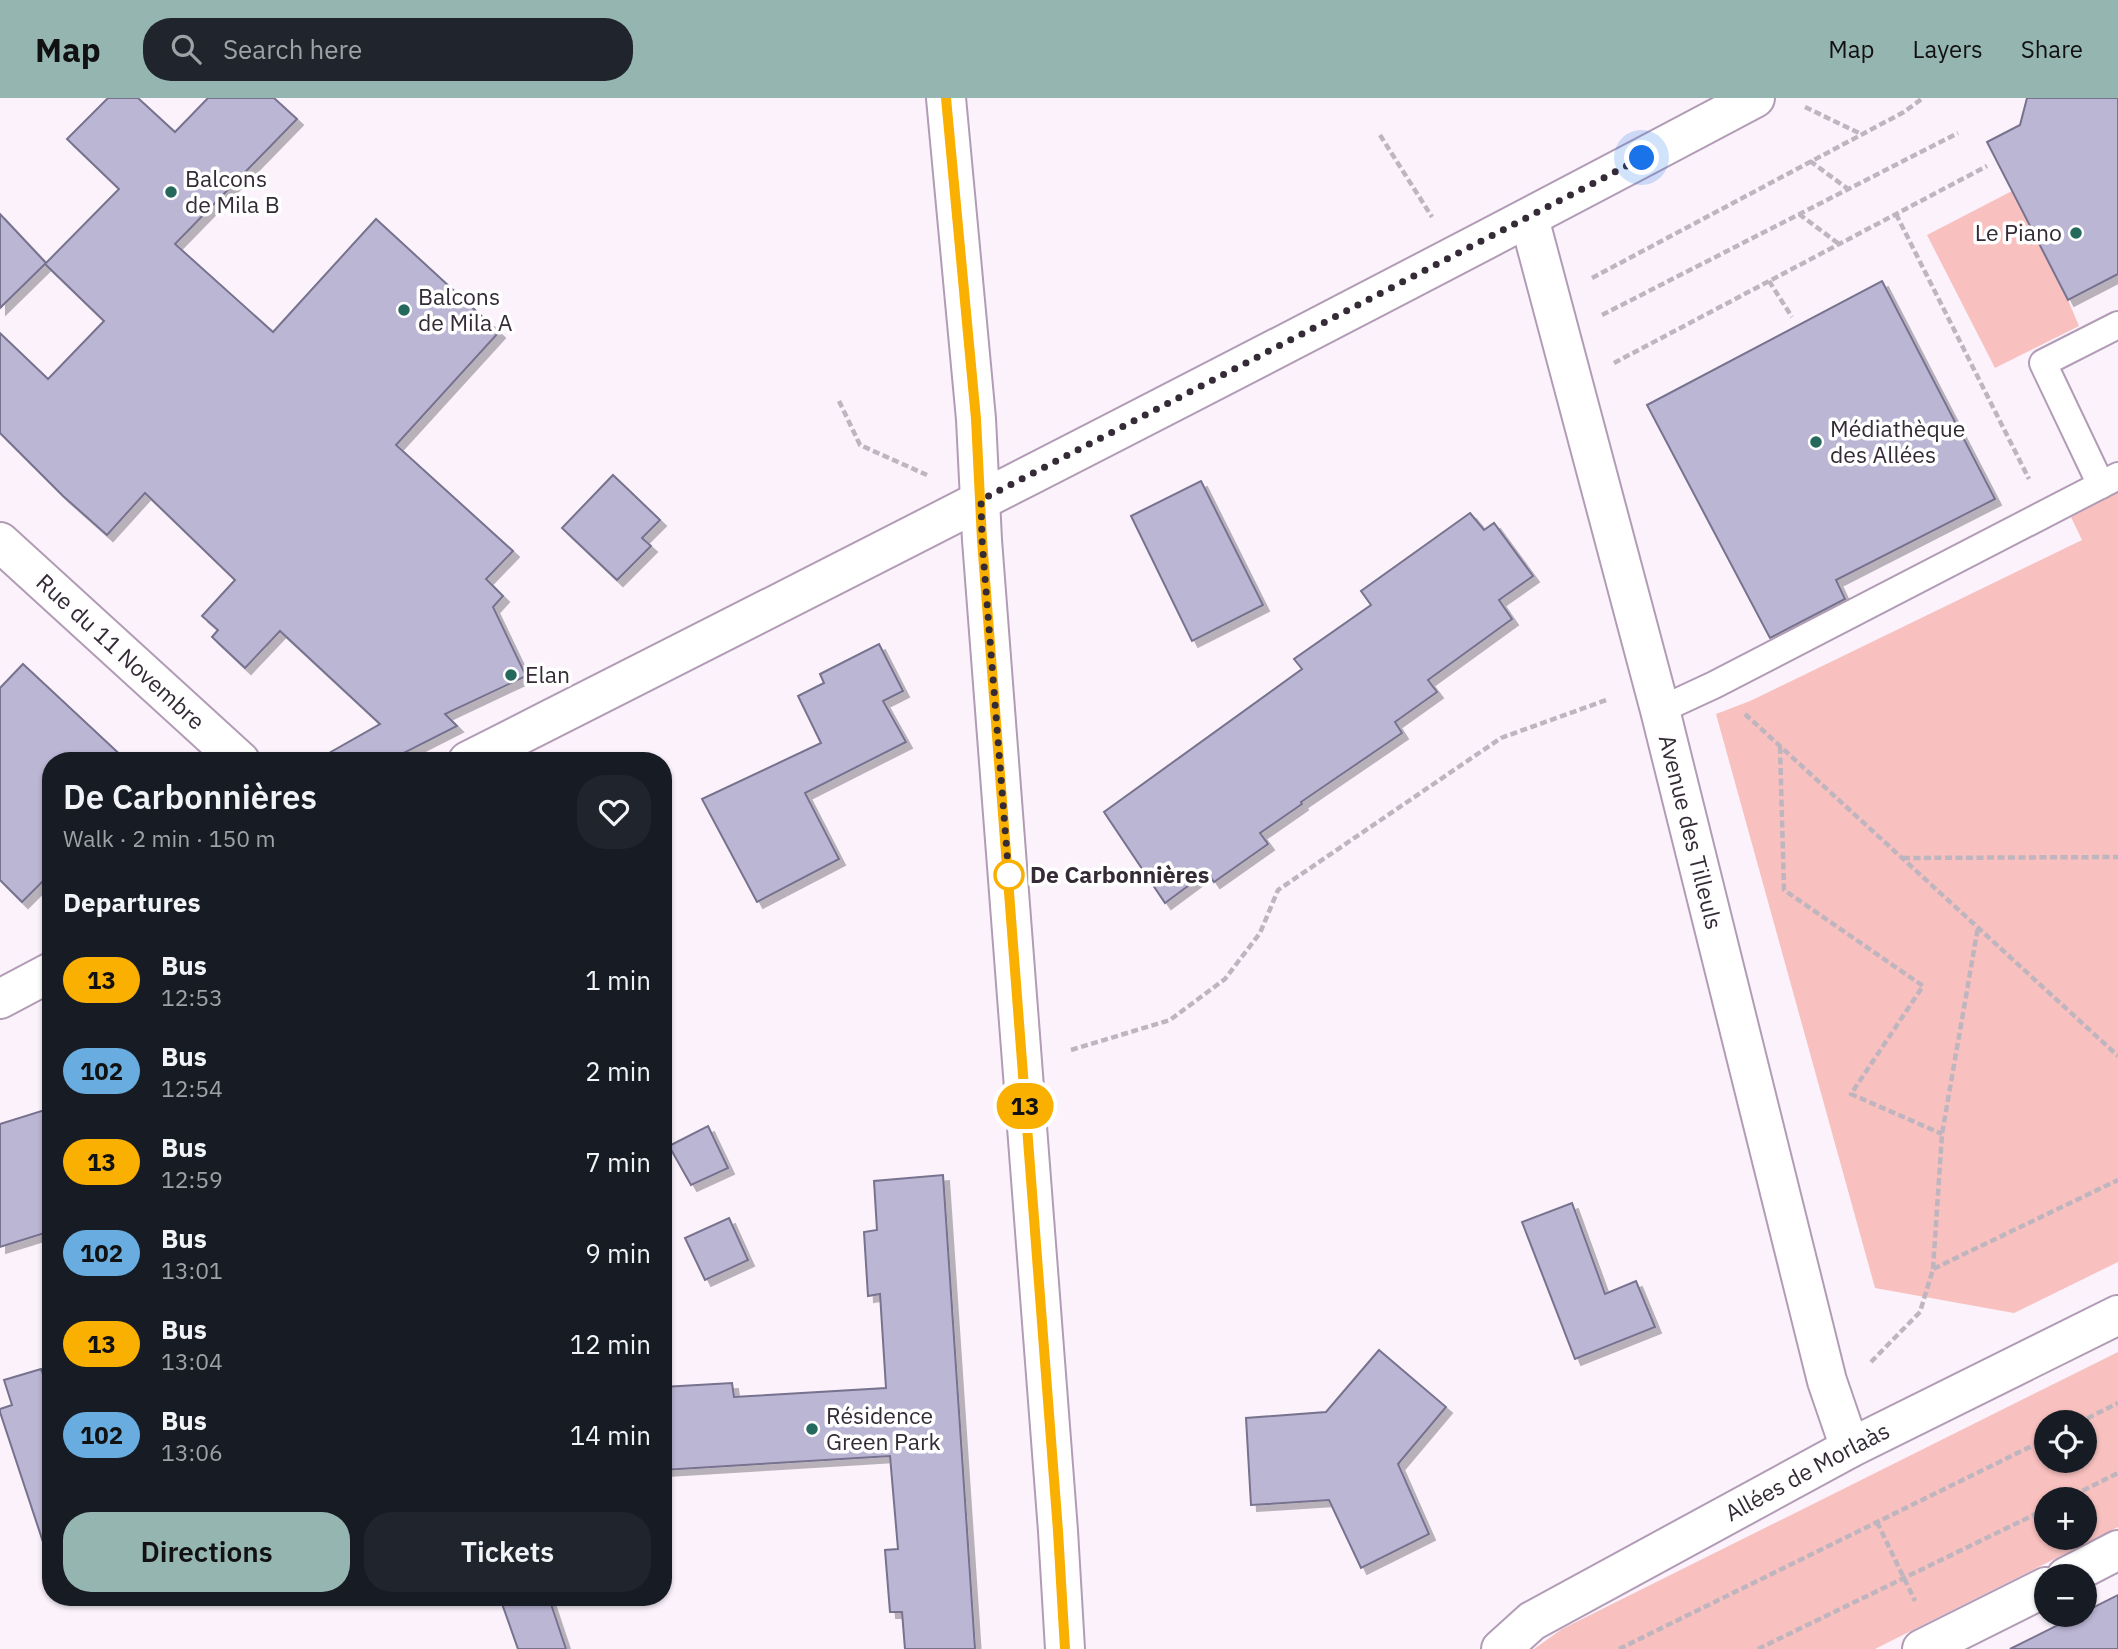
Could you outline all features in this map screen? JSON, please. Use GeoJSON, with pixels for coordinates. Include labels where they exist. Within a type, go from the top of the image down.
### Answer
{"type":"FeatureCollection","features":[{"type":"Feature","properties":{"kind":"street"},"geometry":{"type":"LineString","coordinates":[[946,98],[976,419],[982,548],[1065,1649]]}},
{"type":"Feature","properties":{"kind":"street"},"geometry":{"type":"LineString","coordinates":[[486,752],[1529,218],[1755,98]]}},
{"type":"Feature","properties":{"kind":"street","name":"Avenue des Tilleuls"},"geometry":{"type":"LineString","coordinates":[[1529,218],[1657,697],[1827,1381],[1850,1448]]}},
{"type":"Feature","properties":{"kind":"street","name":"Rue du 11 Novembre"},"geometry":{"type":"LineString","coordinates":[[0,542],[230,752]]}},
{"type":"Feature","properties":{"kind":"street"},"geometry":{"type":"LineString","coordinates":[[0,999],[42,977]]}},
{"type":"Feature","properties":{"kind":"street","name":"Allées de Morlaàs"},"geometry":{"type":"LineString","coordinates":[[1504,1648],[1532,1621],[1850,1448],[2118,1315]]}},
{"type":"Feature","properties":{"kind":"street"},"geometry":{"type":"LineString","coordinates":[[2091,1564],[2118,1550]]}},
{"type":"Feature","properties":{"kind":"street"},"geometry":{"type":"LineString","coordinates":[[1928,1646],[2034,1593]]}},
{"type":"Feature","properties":{"kind":"lane"},"geometry":{"type":"LineString","coordinates":[[1657,697],[1714,685],[2110,480],[2043,363],[2118,325]]}},
{"type":"Feature","properties":{"kind":"path"},"geometry":{"type":"LineString","coordinates":[[1589,280],[1904,112],[1923,98]]}},
{"type":"Feature","properties":{"kind":"path"},"geometry":{"type":"LineString","coordinates":[[1805,107],[1862,134]]}},
{"type":"Feature","properties":{"kind":"path"},"geometry":{"type":"LineString","coordinates":[[1598,317],[1958,133]]}},
{"type":"Feature","properties":{"kind":"path"},"geometry":{"type":"LineString","coordinates":[[1380,135],[1457,255]]}},
{"type":"Feature","properties":{"kind":"path"},"geometry":{"type":"LineString","coordinates":[[1810,161],[1848,189]]}},
{"type":"Feature","properties":{"kind":"path"},"geometry":{"type":"LineString","coordinates":[[1610,365],[1987,166]]}},
{"type":"Feature","properties":{"kind":"path"},"geometry":{"type":"LineString","coordinates":[[1799,214],[1839,244]]}},
{"type":"Feature","properties":{"kind":"path"},"geometry":{"type":"LineString","coordinates":[[1896,214],[2046,513]]}},
{"type":"Feature","properties":{"kind":"path"},"geometry":{"type":"LineString","coordinates":[[1769,281],[1792,317]]}},
{"type":"Feature","properties":{"kind":"path"},"geometry":{"type":"LineString","coordinates":[[839,401],[860,445],[981,500]]}},
{"type":"Feature","properties":{"kind":"path"},"geometry":{"type":"LineString","coordinates":[[1714,685],[2118,1056]]}},
{"type":"Feature","properties":{"kind":"path"},"geometry":{"type":"LineString","coordinates":[[1071,1050],[1170,1020],[1225,979],[1260,933],[1278,890],[1501,738],[1657,697]]}},
{"type":"Feature","properties":{"kind":"path"},"geometry":{"type":"LineString","coordinates":[[1780,746],[1784,890],[1923,986],[1851,1094],[1942,1134]]}},
{"type":"Feature","properties":{"kind":"path"},"geometry":{"type":"LineString","coordinates":[[1902,858],[2118,857]]}},
{"type":"Feature","properties":{"kind":"path"},"geometry":{"type":"LineString","coordinates":[[1871,1362],[1920,1312],[1933,1269],[1942,1134],[1978,927]]}},
{"type":"Feature","properties":{"kind":"path"},"geometry":{"type":"LineString","coordinates":[[1933,1269],[2118,1180]]}},
{"type":"Feature","properties":{"kind":"path"},"geometry":{"type":"LineString","coordinates":[[2097,1414],[2118,1403]]}},
{"type":"Feature","properties":{"kind":"path"},"geometry":{"type":"LineString","coordinates":[[1619,1649],[2034,1445]]}},
{"type":"Feature","properties":{"kind":"path"},"geometry":{"type":"LineString","coordinates":[[2090,1487],[2118,1473]]}},
{"type":"Feature","properties":{"kind":"path"},"geometry":{"type":"LineString","coordinates":[[1758,1649],[2034,1515]]}},
{"type":"Feature","properties":{"kind":"path"},"geometry":{"type":"LineString","coordinates":[[1877,1522],[1904,1578],[1928,1646]]}},
{"type":"Feature","properties":{"kind":"shaded area"},"geometry":{"type":"Polygon","coordinates":[[[2012,191],[2079,326],[1995,368],[1927,235],[2012,191]]]}},
{"type":"Feature","properties":{"kind":"shaded area"},"geometry":{"type":"Polygon","coordinates":[[[2118,491],[2118,1262],[2014,1313],[1875,1288],[1716,714],[1750,701],[2082,540],[2070,515],[2118,491]]]}},
{"type":"Feature","properties":{"kind":"shaded area"},"geometry":{"type":"Polygon","coordinates":[[[2118,1352],[2118,1527],[2097,1538],[2097,1487],[2034,1487],[2034,1550],[2072,1550],[2044,1564],[2034,1564],[2034,1569],[1875,1649],[1534,1649],[1562,1629],[2118,1352]]]}},
{"type":"Feature","properties":{"kind":"building"},"geometry":{"type":"Polygon","coordinates":[[[108,98],[138,98],[175,132],[208,98],[274,98],[297,119],[175,244],[273,332],[376,219],[499,332],[396,445],[513,551],[486,579],[503,596],[493,607],[526,676],[445,714],[457,726],[406,752],[331,752],[380,724],[280,631],[245,668],[212,637],[218,630],[202,616],[235,580],[145,493],[107,535],[63,496],[0,433],[0,333],[48,379],[104,321],[45,264],[0,308],[0,214],[46,263],[119,189],[67,139],[108,98]]]}},
{"type":"Feature","properties":{"kind":"building","name":"Le Piano"},"geometry":{"type":"Polygon","coordinates":[[[2027,98],[2118,98],[2118,274],[2068,300],[1987,142],[2020,125],[2027,98]]]}},
{"type":"Feature","properties":{"kind":"building","name":"Médiathèque des Allées"},"geometry":{"type":"Polygon","coordinates":[[[1882,281],[1995,499],[1836,580],[1845,599],[1770,638],[1647,405],[1882,281]]]}},
{"type":"Feature","properties":{"kind":"building"},"geometry":{"type":"Polygon","coordinates":[[[613,475],[660,520],[642,538],[651,546],[617,580],[562,528],[613,475]]]}},
{"type":"Feature","properties":{"kind":"building"},"geometry":{"type":"Polygon","coordinates":[[[1201,481],[1263,605],[1192,641],[1131,516],[1201,481]]]}},
{"type":"Feature","properties":{"kind":"building"},"geometry":{"type":"Polygon","coordinates":[[[1470,513],[1484,530],[1494,523],[1533,576],[1499,600],[1512,619],[1428,680],[1437,692],[1395,722],[1402,733],[1260,833],[1268,844],[1214,882],[1207,872],[1165,903],[1104,812],[1302,669],[1294,659],[1371,605],[1361,591],[1470,513]]]}},
{"type":"Feature","properties":{"kind":"building"},"geometry":{"type":"Polygon","coordinates":[[[879,644],[903,691],[883,701],[906,742],[805,793],[839,859],[757,902],[702,799],[821,743],[798,696],[824,683],[820,674],[879,644]]]}},
{"type":"Feature","properties":{"kind":"building"},"geometry":{"type":"Polygon","coordinates":[[[23,664],[117,752],[42,752],[42,882],[22,902],[0,880],[0,688],[23,664]]]}},
{"type":"Feature","properties":{"kind":"building"},"geometry":{"type":"Polygon","coordinates":[[[42,1111],[42,1234],[0,1247],[0,1124],[42,1111]]]}},
{"type":"Feature","properties":{"kind":"building"},"geometry":{"type":"Polygon","coordinates":[[[708,1126],[728,1168],[691,1185],[672,1151],[672,1144],[708,1126]]]}},
{"type":"Feature","properties":{"kind":"building","name":"Résidence Green Park"},"geometry":{"type":"Polygon","coordinates":[[[943,1175],[975,1649],[905,1649],[902,1612],[890,1612],[885,1550],[898,1549],[890,1456],[672,1469],[672,1386],[732,1383],[734,1397],[886,1388],[880,1294],[868,1296],[864,1232],[877,1230],[874,1181],[943,1175]]]}},
{"type":"Feature","properties":{"kind":"building"},"geometry":{"type":"Polygon","coordinates":[[[1572,1203],[1605,1294],[1636,1281],[1655,1327],[1575,1359],[1522,1222],[1572,1203]]]}},
{"type":"Feature","properties":{"kind":"building"},"geometry":{"type":"Polygon","coordinates":[[[729,1218],[748,1260],[705,1280],[685,1238],[729,1218]]]}},
{"type":"Feature","properties":{"kind":"building"},"geometry":{"type":"Polygon","coordinates":[[[1379,1350],[1446,1407],[1398,1464],[1429,1534],[1361,1568],[1329,1500],[1251,1505],[1246,1418],[1326,1412],[1379,1350]]]}},
{"type":"Feature","properties":{"kind":"building"},"geometry":{"type":"Polygon","coordinates":[[[41,1369],[42,1371],[42,1539],[0,1412],[0,1409],[12,1405],[4,1380],[41,1369]]]}},
{"type":"Feature","properties":{"kind":"building"},"geometry":{"type":"Polygon","coordinates":[[[2118,1595],[2118,1649],[2010,1649],[2054,1627],[2097,1627],[2097,1606],[2118,1595]]]}},
{"type":"Feature","properties":{"kind":"building"},"geometry":{"type":"Polygon","coordinates":[[[503,1606],[552,1606],[566,1649],[518,1649],[503,1606]]]}},
{"type":"Feature","properties":{"kind":"bus line","name":"13"},"geometry":{"type":"LineString","coordinates":[[946,98],[976,419],[982,540],[1065,1649]]}},
{"type":"Feature","properties":{"kind":"place","name":"Balcons de Mila B"},"geometry":{"type":"Point","coordinates":[171,192]}},
{"type":"Feature","properties":{"kind":"place","name":"Le Piano"},"geometry":{"type":"Point","coordinates":[2076,233]}},
{"type":"Feature","properties":{"kind":"place","name":"Balcons de Mila A"},"geometry":{"type":"Point","coordinates":[404,310]}},
{"type":"Feature","properties":{"kind":"place","name":"Médiathèque des Allées"},"geometry":{"type":"Point","coordinates":[1816,442]}},
{"type":"Feature","properties":{"kind":"place","name":"Elan"},"geometry":{"type":"Point","coordinates":[511,675]}},
{"type":"Feature","properties":{"kind":"place","name":"De Carbonnières"},"geometry":{"type":"Point","coordinates":[1009,875]}},
{"type":"Feature","properties":{"kind":"place","name":"Résidence Green Park"},"geometry":{"type":"Point","coordinates":[812,1429]}},
{"type":"Feature","properties":{"kind":"route"},"geometry":{"type":"LineString","coordinates":[[1009,875],[1009,878],[981,500],[1642,158]]}}]}
